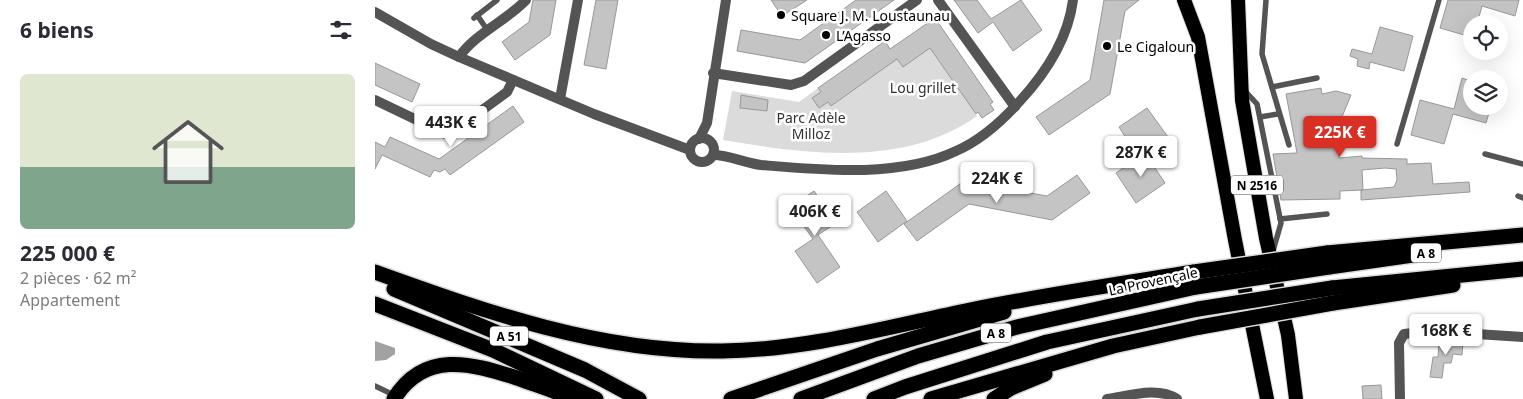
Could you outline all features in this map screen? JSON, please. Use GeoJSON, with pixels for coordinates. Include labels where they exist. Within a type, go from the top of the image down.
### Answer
{"type":"FeatureCollection","features":[{"type":"Feature","properties":{"kind":"highway","name":"N 2516"},"geometry":{"type":"LineString","coordinates":[[1184,0],[1194,22],[1200,46],[1235,240],[1267,399]]}},
{"type":"Feature","properties":{"kind":"highway","name":"N 2516"},"geometry":{"type":"LineString","coordinates":[[1238,0],[1241,88],[1271,258],[1288,335],[1295,399]]}},
{"type":"Feature","properties":{"kind":"highway"},"geometry":{"type":"LineString","coordinates":[[375,272],[537,326],[587,338],[671,349],[721,351],[802,345],[1027,299],[1194,272],[1328,260],[1523,235]]}},
{"type":"Feature","properties":{"kind":"highway","name":"La Provençale"},"geometry":{"type":"LineString","coordinates":[[801,399],[918,356],[1017,327],[1196,287],[1328,260],[1523,240]]}},
{"type":"Feature","properties":{"kind":"highway","name":"A 8"},"geometry":{"type":"LineString","coordinates":[[874,399],[905,387],[1047,342],[1198,308],[1333,296],[1523,269]]}},
{"type":"Feature","properties":{"kind":"highway"},"geometry":{"type":"LineString","coordinates":[[731,399],[877,349],[1026,306],[1194,272]]}},
{"type":"Feature","properties":{"kind":"highway"},"geometry":{"type":"LineString","coordinates":[[931,399],[1113,346],[1200,328],[1333,296],[1523,274]]}},
{"type":"Feature","properties":{"kind":"highway","name":"A 51"},"geometry":{"type":"LineString","coordinates":[[375,282],[585,370],[639,399]]}},
{"type":"Feature","properties":{"kind":"highway","name":"A 51"},"geometry":{"type":"LineString","coordinates":[[375,304],[493,350],[596,399]]}},
{"type":"Feature","properties":{"kind":"highway"},"geometry":{"type":"LineString","coordinates":[[994,399],[1011,388],[1049,372],[1200,328]]}},
{"type":"Feature","properties":{"kind":"highway"},"geometry":{"type":"LineString","coordinates":[[395,397],[413,376],[442,364],[454,364],[483,368],[574,399]]}},
{"type":"Feature","properties":{"kind":"street"},"geometry":{"type":"LineString","coordinates":[[459,56],[469,44],[526,0]]}},
{"type":"Feature","properties":{"kind":"street"},"geometry":{"type":"LineString","coordinates":[[560,99],[577,0]]}},
{"type":"Feature","properties":{"kind":"street"},"geometry":{"type":"LineString","coordinates":[[375,12],[431,44],[594,114],[690,150],[697,161],[706,161],[712,148],[707,123],[713,73],[726,0]]}},
{"type":"Feature","properties":{"kind":"street"},"geometry":{"type":"LineString","coordinates":[[713,73],[791,85],[804,81],[917,0]]}},
{"type":"Feature","properties":{"kind":"street"},"geometry":{"type":"LineString","coordinates":[[938,0],[1015,106]]}},
{"type":"Feature","properties":{"kind":"street"},"geometry":{"type":"LineString","coordinates":[[699,139],[724,155],[758,164],[819,169],[906,166],[956,152],[983,135],[1041,79],[1053,59],[1072,10],[1073,0]]}},
{"type":"Feature","properties":{"kind":"street"},"geometry":{"type":"LineString","coordinates":[[375,100],[448,134],[507,92],[513,80]]}},
{"type":"Feature","properties":{"kind":"street"},"geometry":{"type":"LineString","coordinates":[[690,150],[695,141],[699,139],[707,123]]}},
{"type":"Feature","properties":{"kind":"street"},"geometry":{"type":"LineString","coordinates":[[1400,399],[1399,342],[1404,334],[1431,331],[1523,337]]}},
{"type":"Feature","properties":{"kind":"street"},"geometry":{"type":"LineString","coordinates":[[1107,399],[1147,393],[1163,393],[1177,399]]}},
{"type":"Feature","properties":{"kind":"lane"},"geometry":{"type":"LineString","coordinates":[[487,32],[475,16],[497,0]]}},
{"type":"Feature","properties":{"kind":"lane"},"geometry":{"type":"LineString","coordinates":[[1266,0],[1262,54],[1278,114],[1289,145]]}},
{"type":"Feature","properties":{"kind":"lane"},"geometry":{"type":"LineString","coordinates":[[1397,144],[1439,0]]}},
{"type":"Feature","properties":{"kind":"lane"},"geometry":{"type":"LineString","coordinates":[[1272,87],[1317,78]]}},
{"type":"Feature","properties":{"kind":"lane"},"geometry":{"type":"LineString","coordinates":[[1241,88],[1257,104],[1280,219],[1271,258]]}},
{"type":"Feature","properties":{"kind":"lane"},"geometry":{"type":"LineString","coordinates":[[1260,117],[1278,114]]}},
{"type":"Feature","properties":{"kind":"lane"},"geometry":{"type":"LineString","coordinates":[[1485,154],[1523,164]]}},
{"type":"Feature","properties":{"kind":"lane"},"geometry":{"type":"LineString","coordinates":[[1280,219],[1327,214]]}},
{"type":"Feature","properties":{"kind":"lane"},"geometry":{"type":"LineString","coordinates":[[375,386],[395,397]]}},
{"type":"Feature","properties":{"kind":"green space","name":"Parc Adèle Milloz"},"geometry":{"type":"Polygon","coordinates":[[[930,48],[977,116],[949,133],[918,144],[854,153],[787,149],[723,140],[732,91],[799,102],[818,88],[831,106],[897,59],[903,66],[930,48]]]}},
{"type":"Feature","properties":{"kind":"shaded area"},"geometry":{"type":"Polygon","coordinates":[[[375,341],[395,348],[395,354],[386,360],[375,361],[375,341]]]}},
{"type":"Feature","properties":{"kind":"building"},"geometry":{"type":"Polygon","coordinates":[[[533,0],[556,0],[550,35],[515,60],[502,42],[529,22],[533,0]]]}},
{"type":"Feature","properties":{"kind":"building"},"geometry":{"type":"Polygon","coordinates":[[[596,0],[618,0],[606,69],[584,65],[596,0]]]}},
{"type":"Feature","properties":{"kind":"building"},"geometry":{"type":"Polygon","coordinates":[[[771,0],[807,0],[782,16],[771,0]]]}},
{"type":"Feature","properties":{"kind":"building","name":"L’Agasso"},"geometry":{"type":"Polygon","coordinates":[[[856,0],[894,0],[805,63],[737,51],[741,30],[800,40],[856,0]]]}},
{"type":"Feature","properties":{"kind":"building"},"geometry":{"type":"Polygon","coordinates":[[[954,0],[977,0],[991,19],[1021,0],[1042,30],[1013,51],[993,22],[978,33],[954,0]]]}},
{"type":"Feature","properties":{"kind":"building","name":"Le Cigaloun"},"geometry":{"type":"Polygon","coordinates":[[[1104,0],[1139,0],[1125,11],[1110,94],[1049,135],[1036,117],[1090,80],[1104,0]]]}},
{"type":"Feature","properties":{"kind":"building"},"geometry":{"type":"Polygon","coordinates":[[[1448,0],[1519,0],[1515,16],[1482,6],[1480,15],[1463,15],[1463,35],[1440,28],[1448,0]]]}},
{"type":"Feature","properties":{"kind":"building","name":"Lou grillet"},"geometry":{"type":"Polygon","coordinates":[[[935,18],[993,102],[990,104],[994,110],[982,118],[978,112],[976,114],[930,48],[903,67],[897,59],[831,106],[828,102],[819,108],[812,98],[821,92],[818,88],[885,41],[890,49],[935,18]]]}},
{"type":"Feature","properties":{"kind":"building"},"geometry":{"type":"Polygon","coordinates":[[[1380,27],[1413,36],[1404,71],[1370,62],[1369,69],[1357,66],[1358,59],[1350,56],[1352,49],[1372,54],[1380,27]]]}},
{"type":"Feature","properties":{"kind":"building"},"geometry":{"type":"Polygon","coordinates":[[[375,63],[420,84],[412,102],[375,85],[375,63]]]}},
{"type":"Feature","properties":{"kind":"building"},"geometry":{"type":"Polygon","coordinates":[[[1462,78],[1463,115],[1488,115],[1486,123],[1453,114],[1444,144],[1411,135],[1420,100],[1454,109],[1462,78]]]}},
{"type":"Feature","properties":{"kind":"building"},"geometry":{"type":"Polygon","coordinates":[[[1321,88],[1322,94],[1336,91],[1351,95],[1342,117],[1339,158],[1362,156],[1362,158],[1407,159],[1407,164],[1431,163],[1433,184],[1469,182],[1470,192],[1361,200],[1361,190],[1340,191],[1340,199],[1281,200],[1273,154],[1297,153],[1286,94],[1321,88]],[[1396,169],[1362,170],[1363,190],[1394,187],[1397,180],[1396,169]]]}},
{"type":"Feature","properties":{"kind":"building"},"geometry":{"type":"Polygon","coordinates":[[[741,95],[768,100],[767,111],[740,108],[741,95]]]}},
{"type":"Feature","properties":{"kind":"building"},"geometry":{"type":"Polygon","coordinates":[[[513,106],[524,122],[450,175],[445,169],[440,172],[434,170],[430,177],[382,155],[375,169],[375,142],[385,147],[390,137],[439,159],[513,106]]]}},
{"type":"Feature","properties":{"kind":"building"},"geometry":{"type":"Polygon","coordinates":[[[1147,108],[1168,137],[1138,157],[1119,127],[1147,108]]]}},
{"type":"Feature","properties":{"kind":"building"},"geometry":{"type":"Polygon","coordinates":[[[1145,153],[1165,183],[1136,203],[1116,173],[1145,153]]]}},
{"type":"Feature","properties":{"kind":"building"},"geometry":{"type":"Polygon","coordinates":[[[1077,175],[1090,193],[1052,220],[969,204],[917,241],[904,224],[964,181],[1047,196],[1077,175]]]}},
{"type":"Feature","properties":{"kind":"building"},"geometry":{"type":"Polygon","coordinates":[[[814,191],[836,223],[818,235],[840,267],[817,283],[795,251],[813,239],[790,207],[814,191]]]}},
{"type":"Feature","properties":{"kind":"building"},"geometry":{"type":"Polygon","coordinates":[[[886,191],[907,221],[878,242],[857,212],[886,191]]]}},
{"type":"Feature","properties":{"kind":"building"},"geometry":{"type":"Polygon","coordinates":[[[1447,339],[1463,340],[1462,355],[1453,354],[1451,363],[1444,363],[1442,378],[1430,377],[1433,357],[1438,357],[1439,342],[1446,342],[1447,339]]]}},
{"type":"Feature","properties":{"kind":"building"},"geometry":{"type":"Polygon","coordinates":[[[1381,385],[1382,399],[1363,399],[1362,386],[1381,385]]]}},
{"type":"Feature","properties":{"kind":"place","name":"Square J. M. Loustaunau"},"geometry":{"type":"Point","coordinates":[781,15]}},
{"type":"Feature","properties":{"kind":"place","name":"L’Agasso"},"geometry":{"type":"Point","coordinates":[826,35]}},
{"type":"Feature","properties":{"kind":"place","name":"Le Cigaloun"},"geometry":{"type":"Point","coordinates":[1107,46]}}]}
